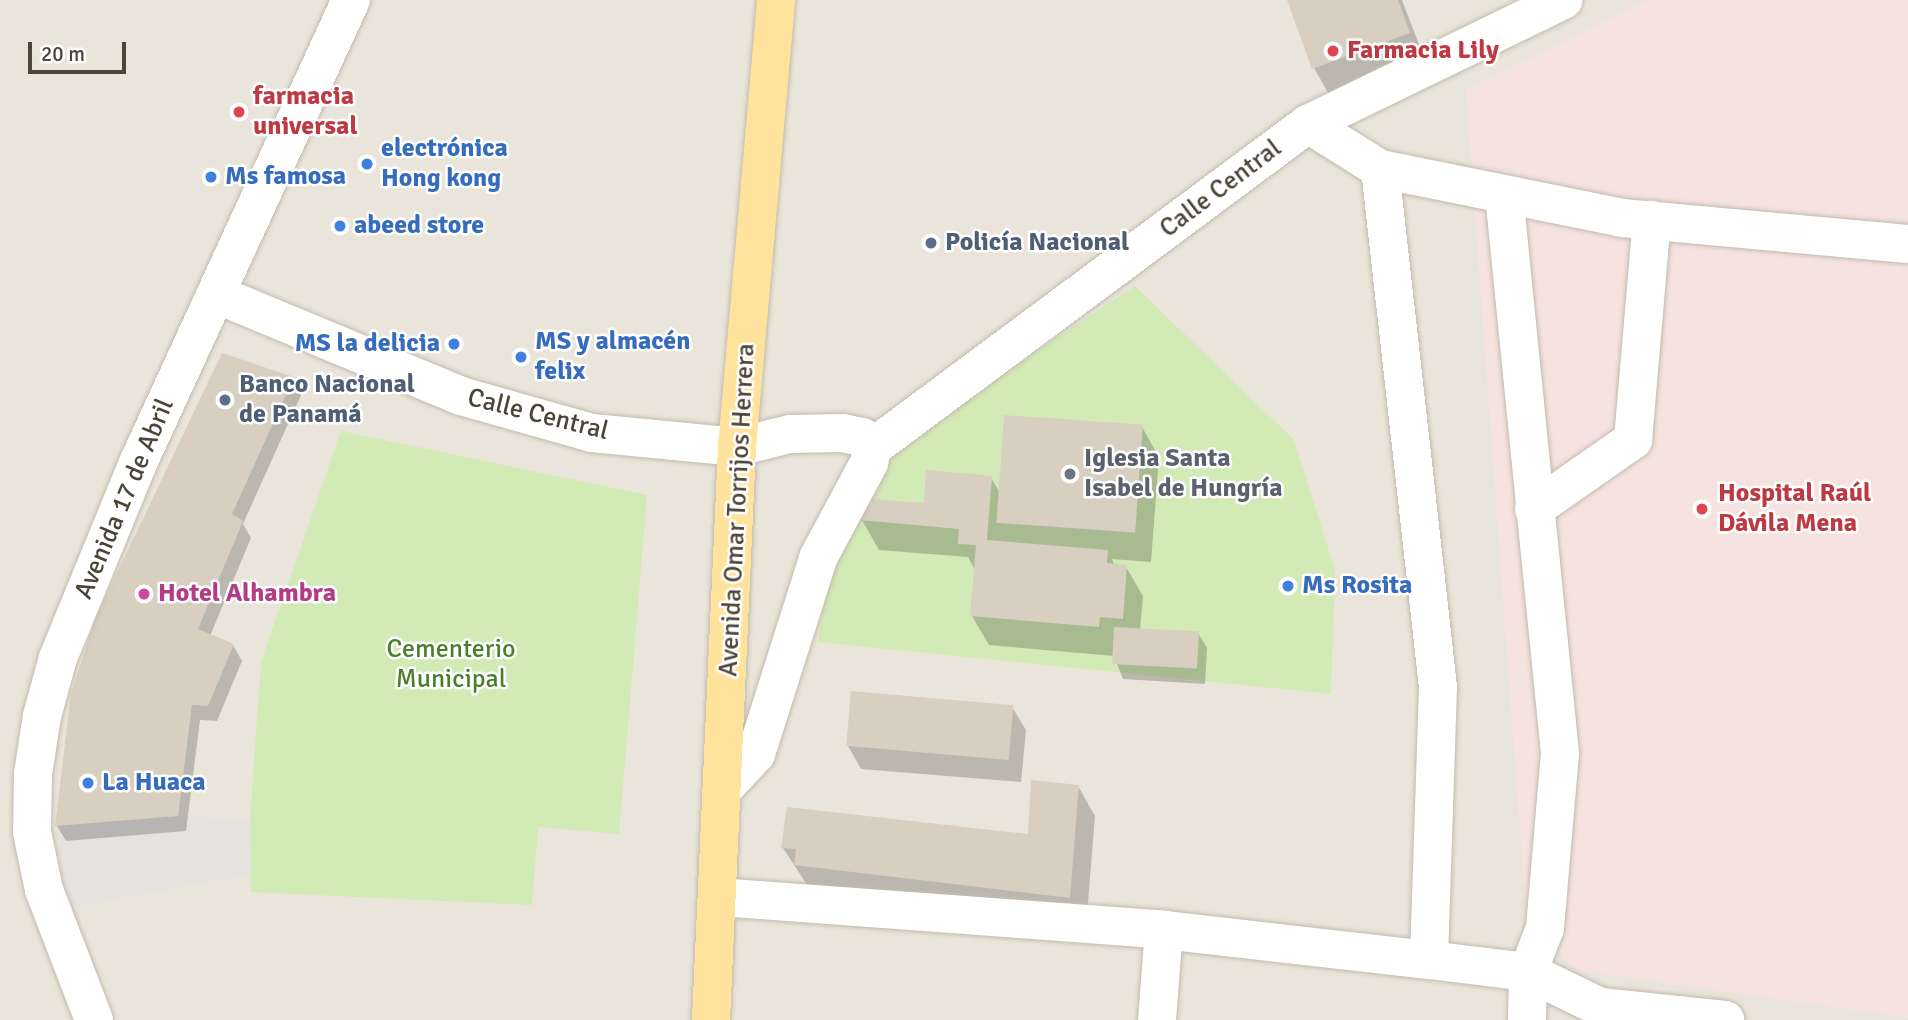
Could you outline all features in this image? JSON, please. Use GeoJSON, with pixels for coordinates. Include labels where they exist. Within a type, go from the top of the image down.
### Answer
{"type":"FeatureCollection","features":[{"type":"Feature","properties":{"kind":"main road","name":"Avenida Omar Torrijos Herrera"},"geometry":{"type":"LineString","coordinates":[[711,1020],[725,787],[737,447],[776,0]]}},
{"type":"Feature","properties":{"kind":"street","name":"Avenida 17 de Abril"},"geometry":{"type":"LineString","coordinates":[[94,1020],[44,890],[32,832],[33,774],[42,716],[58,658],[128,487],[351,0]]}},
{"type":"Feature","properties":{"kind":"street","name":"Calle Central"},"geometry":{"type":"LineString","coordinates":[[216,294],[461,396],[592,433],[737,447],[790,434],[842,433],[862,438],[872,448],[1308,124],[1563,0]]}},
{"type":"Feature","properties":{"kind":"street"},"geometry":{"type":"LineString","coordinates":[[1308,124],[1380,169],[1504,194],[1652,220],[1908,244]]}},
{"type":"Feature","properties":{"kind":"street"},"geometry":{"type":"LineString","coordinates":[[1380,169],[1438,687],[1429,960]]}},
{"type":"Feature","properties":{"kind":"street"},"geometry":{"type":"LineString","coordinates":[[1504,194],[1560,753],[1545,928],[1528,972],[1527,1020]]}},
{"type":"Feature","properties":{"kind":"street"},"geometry":{"type":"LineString","coordinates":[[1534,509],[1633,440],[1652,220]]}},
{"type":"Feature","properties":{"kind":"street"},"geometry":{"type":"LineString","coordinates":[[725,787],[756,754],[818,558],[869,463],[872,448]]}},
{"type":"Feature","properties":{"kind":"street"},"geometry":{"type":"LineString","coordinates":[[719,897],[1164,930],[1528,972],[1600,1007],[1724,1020]]}},
{"type":"Feature","properties":{"kind":"street"},"geometry":{"type":"LineString","coordinates":[[1157,1020],[1164,930]]}},
{"type":"Feature","properties":{"kind":"shaded area"},"geometry":{"type":"Polygon","coordinates":[[[0,0],[1908,0],[1908,1020],[0,1020],[0,0]]]}},
{"type":"Feature","properties":{"kind":"shaded area","name":"Hospital Raúl Dávila Mena"},"geometry":{"type":"Polygon","coordinates":[[[1648,0],[1908,0],[1908,1018],[1577,970],[1527,928],[1466,90],[1648,0]]]}},
{"type":"Feature","properties":{"kind":"shaded area"},"geometry":{"type":"Polygon","coordinates":[[[178,816],[250,820],[251,874],[68,908],[55,826],[178,816]]]}},
{"type":"Feature","properties":{"kind":"green space"},"geometry":{"type":"Polygon","coordinates":[[[1135,286],[1294,440],[1335,570],[1331,694],[818,642],[831,548],[884,459],[954,406],[1135,286]],[[1004,415],[997,523],[1135,533],[1143,426],[1004,415]]]}},
{"type":"Feature","properties":{"kind":"green space","name":"Cementerio Municipal"},"geometry":{"type":"Polygon","coordinates":[[[341,431],[647,495],[619,834],[538,827],[532,905],[251,892],[250,820],[261,662],[341,431]]]}},
{"type":"Feature","properties":{"kind":"building","name":"Farmacia Lily"},"geometry":{"type":"Polygon","coordinates":[[[1287,0],[1398,0],[1410,33],[1312,69],[1287,0]]]}},
{"type":"Feature","properties":{"kind":"building"},"geometry":{"type":"Polygon","coordinates":[[[222,353],[294,377],[232,514],[243,521],[198,629],[234,644],[208,706],[192,705],[178,816],[55,826],[71,694],[95,619],[222,353]]]}},
{"type":"Feature","properties":{"kind":"building","name":"Iglesia Santa Isabel de Hungría"},"geometry":{"type":"Polygon","coordinates":[[[1004,415],[1143,425],[1135,532],[996,523],[1004,415]]]}},
{"type":"Feature","properties":{"kind":"building"},"geometry":{"type":"Polygon","coordinates":[[[926,470],[992,476],[987,540],[1108,550],[1107,563],[1127,565],[1123,619],[1100,617],[1099,627],[970,616],[976,545],[958,544],[959,529],[860,520],[862,498],[924,503],[926,470]]]}},
{"type":"Feature","properties":{"kind":"building"},"geometry":{"type":"Polygon","coordinates":[[[1114,627],[1199,631],[1197,668],[1112,664],[1114,627]]]}},
{"type":"Feature","properties":{"kind":"building"},"geometry":{"type":"Polygon","coordinates":[[[851,691],[1013,705],[1009,760],[846,746],[851,691]]]}},
{"type":"Feature","properties":{"kind":"building"},"geometry":{"type":"Polygon","coordinates":[[[1031,780],[1079,785],[1070,898],[794,865],[796,849],[781,848],[787,807],[1028,834],[1031,780]]]}},
{"type":"Feature","properties":{"kind":"place","name":"Farmacia Lily"},"geometry":{"type":"Point","coordinates":[1333,51]}},
{"type":"Feature","properties":{"kind":"place","name":"farmacia universal"},"geometry":{"type":"Point","coordinates":[239,112]}},
{"type":"Feature","properties":{"kind":"place","name":"electrónica Hong kong"},"geometry":{"type":"Point","coordinates":[367,164]}},
{"type":"Feature","properties":{"kind":"place","name":"Ms famosa"},"geometry":{"type":"Point","coordinates":[211,177]}},
{"type":"Feature","properties":{"kind":"place","name":"abeed store"},"geometry":{"type":"Point","coordinates":[340,226]}},
{"type":"Feature","properties":{"kind":"place","name":"Policía Nacional"},"geometry":{"type":"Point","coordinates":[931,243]}},
{"type":"Feature","properties":{"kind":"place","name":"MS la delicia"},"geometry":{"type":"Point","coordinates":[454,344]}},
{"type":"Feature","properties":{"kind":"place","name":"MS y almacén felix"},"geometry":{"type":"Point","coordinates":[521,357]}},
{"type":"Feature","properties":{"kind":"place","name":"Banco Nacional de Panamá"},"geometry":{"type":"Point","coordinates":[225,400]}},
{"type":"Feature","properties":{"kind":"place","name":"Iglesia Santa Isabel de Hungría"},"geometry":{"type":"Point","coordinates":[1070,474]}},
{"type":"Feature","properties":{"kind":"place","name":"Hospital Raúl Dávila Mena"},"geometry":{"type":"Point","coordinates":[1702,509]}},
{"type":"Feature","properties":{"kind":"place","name":"Ms Rosita"},"geometry":{"type":"Point","coordinates":[1288,586]}},
{"type":"Feature","properties":{"kind":"place","name":"Hotel Alhambra"},"geometry":{"type":"Point","coordinates":[144,594]}},
{"type":"Feature","properties":{"kind":"place","name":"La Huaca"},"geometry":{"type":"Point","coordinates":[88,783]}}]}
